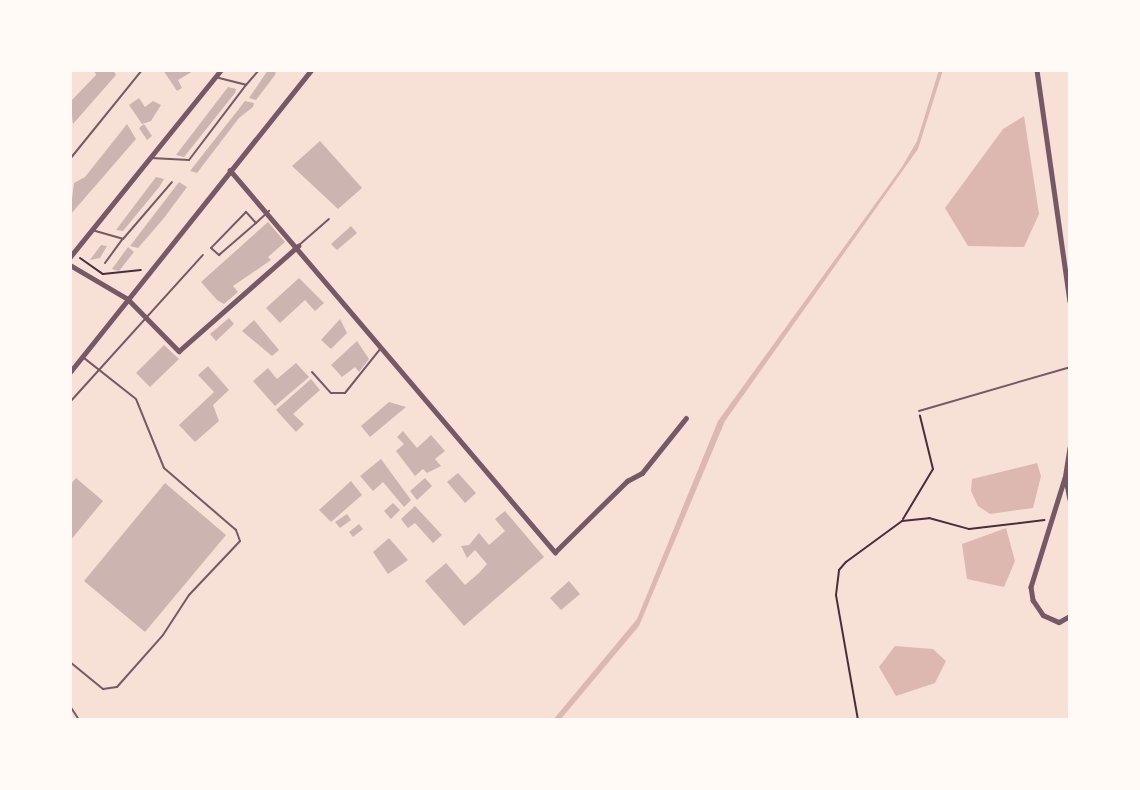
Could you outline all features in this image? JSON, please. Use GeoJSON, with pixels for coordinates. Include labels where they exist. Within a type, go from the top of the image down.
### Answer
{"type":"FeatureCollection","features":[{"type":"Feature","properties":{"kind":"street"},"geometry":{"type":"LineString","coordinates":[[70,257],[221,70]]}},
{"type":"Feature","properties":{"kind":"street"},"geometry":{"type":"LineString","coordinates":[[70,372],[229,169],[311,70]]}},
{"type":"Feature","properties":{"kind":"street"},"geometry":{"type":"LineString","coordinates":[[1037,70],[1070,301]]}},
{"type":"Feature","properties":{"kind":"street"},"geometry":{"type":"LineString","coordinates":[[229,169],[269,211],[555,552],[627,481],[642,473],[686,418]]}},
{"type":"Feature","properties":{"kind":"street"},"geometry":{"type":"LineString","coordinates":[[70,265],[128,299],[179,351],[298,246]]}},
{"type":"Feature","properties":{"kind":"street"},"geometry":{"type":"LineString","coordinates":[[1070,449],[1065,478],[1049,520],[1031,587],[1033,600],[1052,619],[1070,616]]}},
{"type":"Feature","properties":{"kind":"street"},"geometry":{"type":"LineString","coordinates":[[1065,478],[1070,499]]}},
{"type":"Feature","properties":{"kind":"lane"},"geometry":{"type":"LineString","coordinates":[[70,159],[142,70]]}},
{"type":"Feature","properties":{"kind":"lane"},"geometry":{"type":"LineString","coordinates":[[150,158],[189,160],[258,70]]}},
{"type":"Feature","properties":{"kind":"lane"},"geometry":{"type":"LineString","coordinates":[[215,77],[246,85]]}},
{"type":"Feature","properties":{"kind":"lane"},"geometry":{"type":"LineString","coordinates":[[105,263],[172,182]]}},
{"type":"Feature","properties":{"kind":"lane"},"geometry":{"type":"LineString","coordinates":[[256,223],[246,212],[211,248],[219,255],[256,223],[269,211]]}},
{"type":"Feature","properties":{"kind":"lane"},"geometry":{"type":"LineString","coordinates":[[298,246],[330,219]]}},
{"type":"Feature","properties":{"kind":"lane"},"geometry":{"type":"LineString","coordinates":[[92,230],[123,239]]}},
{"type":"Feature","properties":{"kind":"lane"},"geometry":{"type":"LineString","coordinates":[[70,402],[203,255]]}},
{"type":"Feature","properties":{"kind":"lane"},"geometry":{"type":"LineString","coordinates":[[312,372],[331,393],[345,393],[382,348]]}},
{"type":"Feature","properties":{"kind":"lane"},"geometry":{"type":"LineString","coordinates":[[70,662],[103,689],[117,687],[163,635],[189,595],[240,541],[236,530],[164,468],[136,399],[82,356]]}},
{"type":"Feature","properties":{"kind":"lane"},"geometry":{"type":"LineString","coordinates":[[919,411],[1070,366]]}},
{"type":"Feature","properties":{"kind":"lane"},"geometry":{"type":"LineString","coordinates":[[70,706],[79,720]]}},
{"type":"Feature","properties":{"kind":"path"},"geometry":{"type":"LineString","coordinates":[[81,244],[85,248],[82,262],[103,274],[133,274],[145,265],[151,269]]}},
{"type":"Feature","properties":{"kind":"path"},"geometry":{"type":"LineString","coordinates":[[858,720],[836,582],[839,570],[855,552],[902,521],[933,469],[919,411]]}},
{"type":"Feature","properties":{"kind":"path"},"geometry":{"type":"LineString","coordinates":[[902,521],[929,518],[969,529],[1049,520]]}},
{"type":"Feature","properties":{"kind":"shaded area"},"geometry":{"type":"Polygon","coordinates":[[[939,70],[943,70],[918,149],[725,421],[639,626],[560,720],[553,720],[637,619],[718,421],[902,167],[917,141],[939,70]]]}},
{"type":"Feature","properties":{"kind":"shaded area"},"geometry":{"type":"Polygon","coordinates":[[[1024,116],[1039,214],[1024,247],[968,246],[945,208],[1003,129],[1024,116]]]}},
{"type":"Feature","properties":{"kind":"shaded area"},"geometry":{"type":"Polygon","coordinates":[[[1037,463],[1041,476],[1033,508],[990,514],[978,506],[971,491],[972,479],[1037,463]]]}},
{"type":"Feature","properties":{"kind":"shaded area"},"geometry":{"type":"Polygon","coordinates":[[[1006,528],[1015,561],[1004,587],[967,579],[962,544],[1006,528]]]}},
{"type":"Feature","properties":{"kind":"shaded area"},"geometry":{"type":"Polygon","coordinates":[[[895,646],[933,649],[946,661],[935,683],[896,696],[879,667],[895,646]]]}},
{"type":"Feature","properties":{"kind":"building"},"geometry":{"type":"Polygon","coordinates":[[[113,70],[116,75],[73,124],[70,102],[96,75],[95,72],[113,70]]]}},
{"type":"Feature","properties":{"kind":"building"},"geometry":{"type":"Polygon","coordinates":[[[163,70],[195,70],[178,80],[182,88],[177,91],[163,70]]]}},
{"type":"Feature","properties":{"kind":"building"},"geometry":{"type":"Polygon","coordinates":[[[268,70],[276,70],[275,75],[256,100],[249,98],[268,70]]]}},
{"type":"Feature","properties":{"kind":"building"},"geometry":{"type":"Polygon","coordinates":[[[228,87],[236,89],[235,93],[184,157],[176,155],[228,87]]]}},
{"type":"Feature","properties":{"kind":"building"},"geometry":{"type":"Polygon","coordinates":[[[139,98],[145,107],[153,101],[161,105],[151,121],[142,124],[129,105],[139,98]]]}},
{"type":"Feature","properties":{"kind":"building"},"geometry":{"type":"Polygon","coordinates":[[[245,101],[254,103],[253,107],[239,118],[197,173],[190,171],[245,101]]]}},
{"type":"Feature","properties":{"kind":"building"},"geometry":{"type":"Polygon","coordinates":[[[127,124],[136,139],[70,215],[74,183],[85,177],[127,124]]]}},
{"type":"Feature","properties":{"kind":"building"},"geometry":{"type":"Polygon","coordinates":[[[144,124],[152,136],[147,140],[139,128],[144,124]]]}},
{"type":"Feature","properties":{"kind":"building"},"geometry":{"type":"Polygon","coordinates":[[[320,141],[362,188],[338,209],[292,166],[320,141]]]}},
{"type":"Feature","properties":{"kind":"building"},"geometry":{"type":"Polygon","coordinates":[[[156,177],[164,179],[160,186],[123,231],[116,230],[156,177]]]}},
{"type":"Feature","properties":{"kind":"building"},"geometry":{"type":"Polygon","coordinates":[[[179,182],[187,187],[164,218],[138,248],[130,246],[179,182]]]}},
{"type":"Feature","properties":{"kind":"building"},"geometry":{"type":"Polygon","coordinates":[[[268,222],[285,242],[268,257],[271,260],[233,286],[238,292],[224,304],[217,300],[201,282],[268,222]]]}},
{"type":"Feature","properties":{"kind":"building"},"geometry":{"type":"Polygon","coordinates":[[[351,226],[357,233],[337,250],[331,244],[351,226]]]}},
{"type":"Feature","properties":{"kind":"building"},"geometry":{"type":"Polygon","coordinates":[[[101,245],[107,246],[100,258],[90,260],[101,245]]]}},
{"type":"Feature","properties":{"kind":"building"},"geometry":{"type":"Polygon","coordinates":[[[128,247],[134,252],[119,271],[112,269],[128,247]]]}},
{"type":"Feature","properties":{"kind":"building"},"geometry":{"type":"Polygon","coordinates":[[[299,278],[324,303],[315,311],[305,300],[280,323],[266,308],[299,278]]]}},
{"type":"Feature","properties":{"kind":"building"},"geometry":{"type":"Polygon","coordinates":[[[229,318],[234,324],[216,341],[210,334],[229,318]]]}},
{"type":"Feature","properties":{"kind":"building"},"geometry":{"type":"Polygon","coordinates":[[[340,319],[347,333],[331,349],[321,340],[340,319]]]}},
{"type":"Feature","properties":{"kind":"building"},"geometry":{"type":"Polygon","coordinates":[[[254,320],[279,350],[272,356],[242,331],[254,320]]]}},
{"type":"Feature","properties":{"kind":"building"},"geometry":{"type":"Polygon","coordinates":[[[357,341],[369,359],[359,372],[355,367],[342,377],[331,365],[357,341]]]}},
{"type":"Feature","properties":{"kind":"building"},"geometry":{"type":"Polygon","coordinates":[[[164,345],[179,359],[150,387],[136,373],[164,345]]]}},
{"type":"Feature","properties":{"kind":"building"},"geometry":{"type":"Polygon","coordinates":[[[296,363],[309,377],[275,406],[253,381],[268,368],[277,379],[296,363]]]}},
{"type":"Feature","properties":{"kind":"building"},"geometry":{"type":"Polygon","coordinates":[[[208,366],[229,390],[213,405],[219,421],[195,442],[179,425],[214,392],[198,375],[208,366]]]}},
{"type":"Feature","properties":{"kind":"building"},"geometry":{"type":"Polygon","coordinates":[[[311,379],[320,390],[293,414],[304,424],[296,432],[276,410],[311,379]]]}},
{"type":"Feature","properties":{"kind":"building"},"geometry":{"type":"Polygon","coordinates":[[[389,402],[406,407],[370,437],[361,426],[389,402]]]}},
{"type":"Feature","properties":{"kind":"building"},"geometry":{"type":"Polygon","coordinates":[[[403,431],[417,448],[431,435],[445,451],[435,459],[441,466],[427,473],[423,469],[415,476],[396,451],[404,444],[397,437],[403,431]]]}},
{"type":"Feature","properties":{"kind":"building"},"geometry":{"type":"Polygon","coordinates":[[[381,459],[411,500],[404,507],[383,482],[373,491],[360,476],[381,459]]]}},
{"type":"Feature","properties":{"kind":"building"},"geometry":{"type":"Polygon","coordinates":[[[458,473],[476,493],[465,503],[447,482],[458,473]]]}},
{"type":"Feature","properties":{"kind":"building"},"geometry":{"type":"Polygon","coordinates":[[[76,478],[103,501],[70,541],[70,485],[76,478]]]}},
{"type":"Feature","properties":{"kind":"building"},"geometry":{"type":"Polygon","coordinates":[[[425,478],[432,486],[417,500],[410,491],[425,478]]]}},
{"type":"Feature","properties":{"kind":"building"},"geometry":{"type":"Polygon","coordinates":[[[351,481],[362,495],[331,522],[319,510],[351,481]]]}},
{"type":"Feature","properties":{"kind":"building"},"geometry":{"type":"Polygon","coordinates":[[[165,483],[226,535],[145,632],[84,581],[165,483]]]}},
{"type":"Feature","properties":{"kind":"building"},"geometry":{"type":"Polygon","coordinates":[[[393,503],[400,510],[391,519],[384,511],[393,503]]]}},
{"type":"Feature","properties":{"kind":"building"},"geometry":{"type":"Polygon","coordinates":[[[415,506],[442,535],[433,543],[415,523],[408,528],[401,519],[415,506]]]}},
{"type":"Feature","properties":{"kind":"building"},"geometry":{"type":"Polygon","coordinates":[[[505,511],[544,557],[464,626],[425,581],[446,563],[465,585],[479,573],[487,564],[475,550],[467,558],[461,546],[469,545],[479,533],[489,545],[505,531],[495,519],[505,511]]]}},
{"type":"Feature","properties":{"kind":"building"},"geometry":{"type":"Polygon","coordinates":[[[347,514],[351,520],[340,528],[335,522],[347,514]]]}},
{"type":"Feature","properties":{"kind":"building"},"geometry":{"type":"Polygon","coordinates":[[[359,524],[363,529],[353,537],[349,532],[359,524]]]}},
{"type":"Feature","properties":{"kind":"building"},"geometry":{"type":"Polygon","coordinates":[[[389,538],[408,560],[388,574],[373,552],[389,538]]]}},
{"type":"Feature","properties":{"kind":"building"},"geometry":{"type":"Polygon","coordinates":[[[569,581],[580,594],[561,610],[550,598],[569,581]]]}}]}
